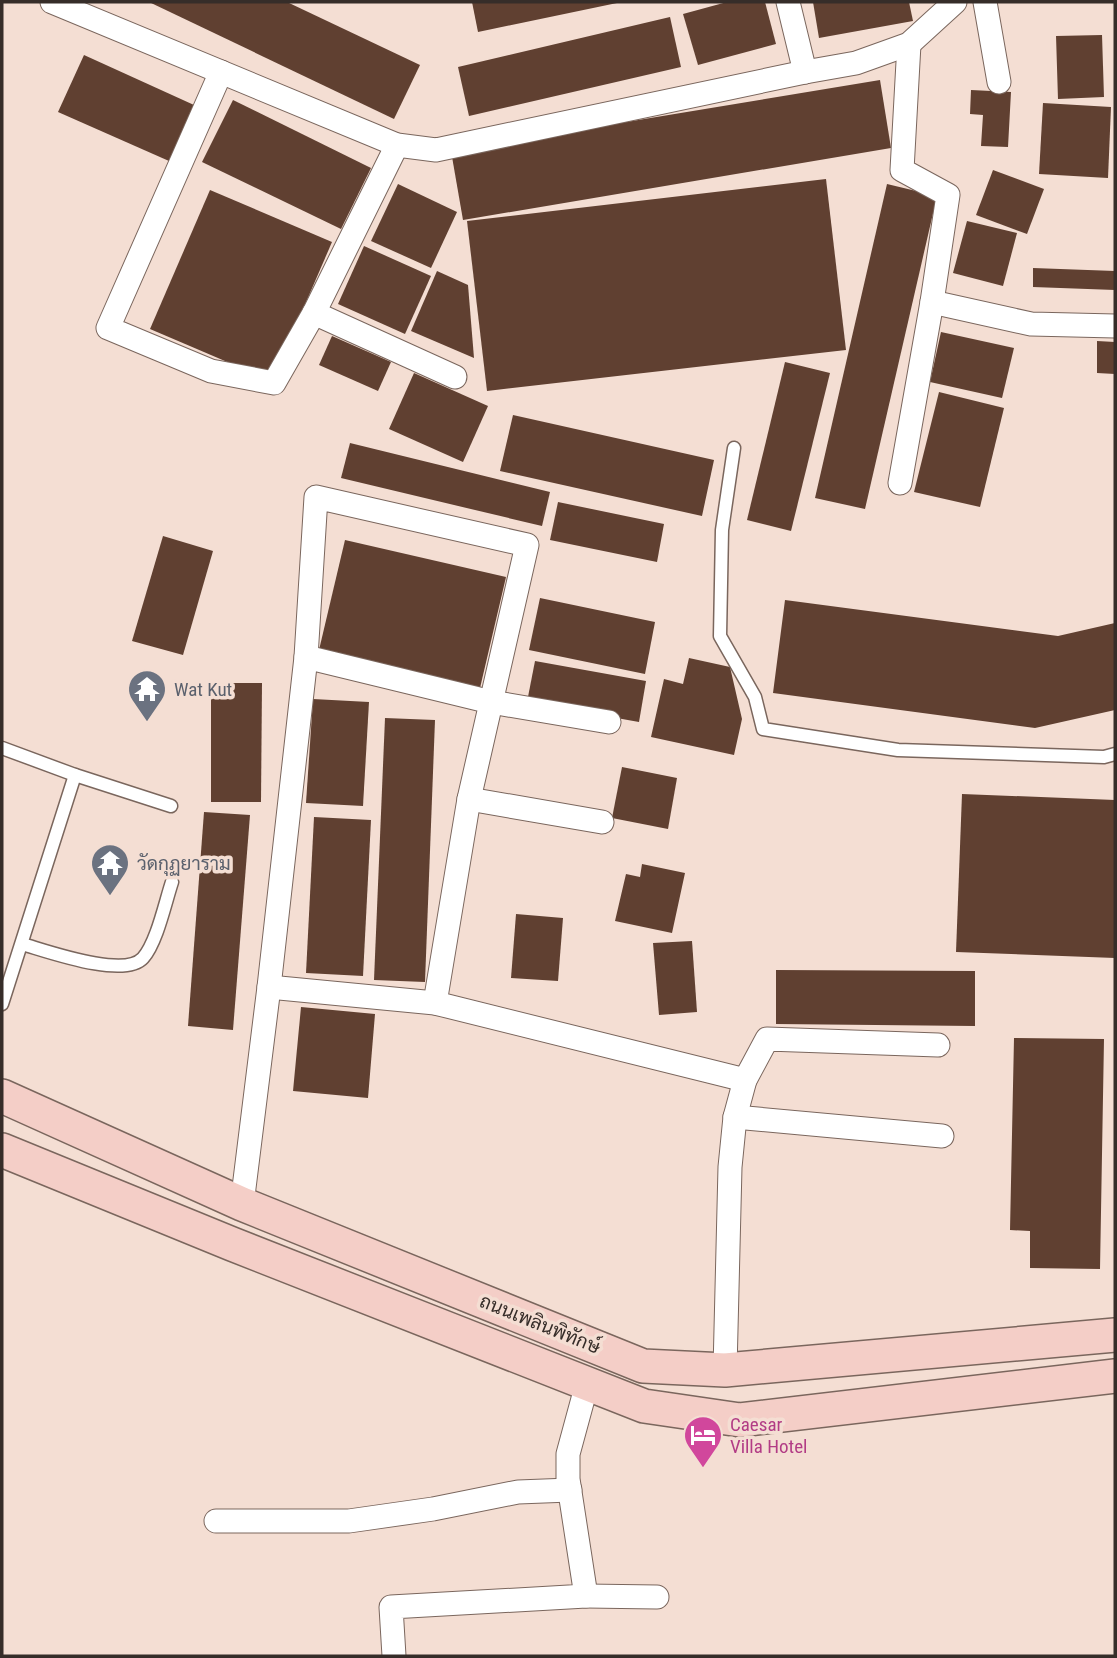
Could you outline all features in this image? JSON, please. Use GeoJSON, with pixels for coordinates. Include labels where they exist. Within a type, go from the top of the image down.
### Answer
{"type":"FeatureCollection","features":[{"type":"Feature","properties":{"kind":"main road","name":"ถนนเพลินพิทักษ์"},"geometry":{"type":"LineString","coordinates":[[2,1096],[242,1204],[643,1366],[725,1370],[1115,1335]]}},
{"type":"Feature","properties":{"kind":"main road","name":"ถนนเพลินพิทักษ์"},"geometry":{"type":"LineString","coordinates":[[2,1150],[244,1249],[644,1406],[740,1420],[1115,1376]]}},
{"type":"Feature","properties":{"kind":"street"},"geometry":{"type":"LineString","coordinates":[[52,2],[397,145],[436,150],[805,72],[856,64],[909,44],[955,2]]}},
{"type":"Feature","properties":{"kind":"street"},"geometry":{"type":"LineString","coordinates":[[788,2],[805,72]]}},
{"type":"Feature","properties":{"kind":"street"},"geometry":{"type":"LineString","coordinates":[[985,2],[999,82]]}},
{"type":"Feature","properties":{"kind":"street"},"geometry":{"type":"LineString","coordinates":[[900,483],[948,195],[902,170],[909,44]]}},
{"type":"Feature","properties":{"kind":"street"},"geometry":{"type":"LineString","coordinates":[[221,72],[108,328],[211,371],[274,383],[314,313],[397,145]]}},
{"type":"Feature","properties":{"kind":"street"},"geometry":{"type":"LineString","coordinates":[[932,302],[1031,324],[1115,326]]}},
{"type":"Feature","properties":{"kind":"street"},"geometry":{"type":"LineString","coordinates":[[314,313],[456,377]]}},
{"type":"Feature","properties":{"kind":"street"},"geometry":{"type":"LineString","coordinates":[[242,1204],[270,987],[306,657],[316,497],[527,545],[469,799],[435,1003]]}},
{"type":"Feature","properties":{"kind":"street"},"geometry":{"type":"LineString","coordinates":[[306,657],[491,702],[608,722]]}},
{"type":"Feature","properties":{"kind":"street"},"geometry":{"type":"LineString","coordinates":[[469,799],[602,822]]}},
{"type":"Feature","properties":{"kind":"street"},"geometry":{"type":"LineString","coordinates":[[270,987],[435,1003],[744,1080]]}},
{"type":"Feature","properties":{"kind":"street"},"geometry":{"type":"LineString","coordinates":[[725,1370],[730,1167],[735,1117],[744,1080],[766,1040],[938,1045]]}},
{"type":"Feature","properties":{"kind":"street"},"geometry":{"type":"LineString","coordinates":[[735,1117],[942,1136]]}},
{"type":"Feature","properties":{"kind":"street"},"geometry":{"type":"LineString","coordinates":[[586,1596],[570,1490],[568,1454],[587,1384]]}},
{"type":"Feature","properties":{"kind":"street"},"geometry":{"type":"LineString","coordinates":[[216,1521],[349,1521],[433,1509],[518,1492],[570,1490]]}},
{"type":"Feature","properties":{"kind":"street"},"geometry":{"type":"LineString","coordinates":[[394,1656],[391,1607],[586,1596],[657,1597]]}},
{"type":"Feature","properties":{"kind":"lane"},"geometry":{"type":"LineString","coordinates":[[734,448],[722,530],[720,636],[755,696],[763,729],[898,750],[1104,757],[1115,754]]}},
{"type":"Feature","properties":{"kind":"lane"},"geometry":{"type":"LineString","coordinates":[[2,748],[171,806]]}},
{"type":"Feature","properties":{"kind":"lane"},"geometry":{"type":"LineString","coordinates":[[2,1004],[75,775]]}},
{"type":"Feature","properties":{"kind":"lane"},"geometry":{"type":"LineString","coordinates":[[22,944],[101,964],[125,967],[142,960],[151,944],[172,882]]}},
{"type":"Feature","properties":{"kind":"building"},"geometry":{"type":"Polygon","coordinates":[[[149,2],[287,2],[420,65],[394,119],[149,2]]]}},
{"type":"Feature","properties":{"kind":"building"},"geometry":{"type":"Polygon","coordinates":[[[472,2],[617,2],[617,3],[478,32],[472,2]]]}},
{"type":"Feature","properties":{"kind":"building"},"geometry":{"type":"Polygon","coordinates":[[[727,2],[765,2],[776,44],[698,65],[683,14],[727,2]]]}},
{"type":"Feature","properties":{"kind":"building"},"geometry":{"type":"Polygon","coordinates":[[[813,2],[909,2],[913,21],[819,38],[813,2]]]}},
{"type":"Feature","properties":{"kind":"building"},"geometry":{"type":"Polygon","coordinates":[[[670,17],[681,67],[469,116],[458,67],[670,17]]]}},
{"type":"Feature","properties":{"kind":"building"},"geometry":{"type":"Polygon","coordinates":[[[1102,35],[1104,97],[1058,99],[1056,36],[1102,35]]]}},
{"type":"Feature","properties":{"kind":"building"},"geometry":{"type":"Polygon","coordinates":[[[84,55],[194,105],[169,161],[58,112],[84,55]]]}},
{"type":"Feature","properties":{"kind":"building"},"geometry":{"type":"Polygon","coordinates":[[[880,80],[891,148],[463,220],[451,151],[880,80]]]}},
{"type":"Feature","properties":{"kind":"building"},"geometry":{"type":"Polygon","coordinates":[[[971,90],[1011,92],[1008,147],[981,146],[983,115],[970,114],[971,90]]]}},
{"type":"Feature","properties":{"kind":"building"},"geometry":{"type":"Polygon","coordinates":[[[233,100],[371,168],[341,229],[202,162],[233,100]]]}},
{"type":"Feature","properties":{"kind":"building"},"geometry":{"type":"Polygon","coordinates":[[[1043,103],[1111,107],[1108,178],[1039,174],[1043,103]]]}},
{"type":"Feature","properties":{"kind":"building"},"geometry":{"type":"Polygon","coordinates":[[[993,170],[1044,189],[1027,234],[976,215],[993,170]]]}},
{"type":"Feature","properties":{"kind":"building"},"geometry":{"type":"Polygon","coordinates":[[[826,179],[846,350],[487,391],[467,221],[826,179]]]}},
{"type":"Feature","properties":{"kind":"building"},"geometry":{"type":"Polygon","coordinates":[[[398,184],[457,212],[431,268],[371,241],[398,184]]]}},
{"type":"Feature","properties":{"kind":"building"},"geometry":{"type":"Polygon","coordinates":[[[887,184],[937,196],[865,509],[815,498],[887,184]]]}},
{"type":"Feature","properties":{"kind":"building"},"geometry":{"type":"Polygon","coordinates":[[[210,190],[332,242],[272,381],[150,329],[210,190]]]}},
{"type":"Feature","properties":{"kind":"building"},"geometry":{"type":"Polygon","coordinates":[[[967,221],[1017,233],[1003,286],[953,273],[967,221]]]}},
{"type":"Feature","properties":{"kind":"building"},"geometry":{"type":"Polygon","coordinates":[[[364,246],[431,276],[405,334],[338,304],[364,246]]]}},
{"type":"Feature","properties":{"kind":"building"},"geometry":{"type":"Polygon","coordinates":[[[1033,268],[1115,271],[1115,290],[1033,287],[1033,268]]]}},
{"type":"Feature","properties":{"kind":"building"},"geometry":{"type":"Polygon","coordinates":[[[437,271],[468,285],[474,358],[411,331],[437,271]]]}},
{"type":"Feature","properties":{"kind":"building"},"geometry":{"type":"Polygon","coordinates":[[[941,332],[1014,348],[1002,398],[930,382],[941,332]]]}},
{"type":"Feature","properties":{"kind":"building"},"geometry":{"type":"Polygon","coordinates":[[[332,336],[391,362],[378,391],[319,365],[332,336]]]}},
{"type":"Feature","properties":{"kind":"building"},"geometry":{"type":"Polygon","coordinates":[[[1097,341],[1115,342],[1115,374],[1097,373],[1097,341]]]}},
{"type":"Feature","properties":{"kind":"building"},"geometry":{"type":"Polygon","coordinates":[[[785,362],[830,373],[791,531],[747,520],[785,362]]]}},
{"type":"Feature","properties":{"kind":"building"},"geometry":{"type":"Polygon","coordinates":[[[414,373],[488,406],[463,462],[389,429],[414,373]]]}},
{"type":"Feature","properties":{"kind":"building"},"geometry":{"type":"Polygon","coordinates":[[[939,392],[1004,408],[980,507],[914,492],[939,392]]]}},
{"type":"Feature","properties":{"kind":"building"},"geometry":{"type":"Polygon","coordinates":[[[513,415],[714,460],[702,516],[500,471],[513,415]]]}},
{"type":"Feature","properties":{"kind":"building"},"geometry":{"type":"Polygon","coordinates":[[[350,443],[550,492],[542,526],[341,478],[350,443]]]}},
{"type":"Feature","properties":{"kind":"building"},"geometry":{"type":"Polygon","coordinates":[[[558,502],[664,524],[657,562],[550,540],[558,502]]]}},
{"type":"Feature","properties":{"kind":"building"},"geometry":{"type":"Polygon","coordinates":[[[163,536],[213,551],[183,655],[132,641],[163,536]]]}},
{"type":"Feature","properties":{"kind":"building"},"geometry":{"type":"Polygon","coordinates":[[[345,540],[506,577],[480,688],[319,650],[345,540]]]}},
{"type":"Feature","properties":{"kind":"building"},"geometry":{"type":"Polygon","coordinates":[[[540,598],[655,622],[645,674],[529,650],[540,598]]]}},
{"type":"Feature","properties":{"kind":"building"},"geometry":{"type":"Polygon","coordinates":[[[785,600],[1058,636],[1115,623],[1115,710],[1035,728],[773,693],[785,600]]]}},
{"type":"Feature","properties":{"kind":"building"},"geometry":{"type":"Polygon","coordinates":[[[689,658],[730,667],[742,719],[734,755],[651,737],[664,679],[683,684],[689,658]]]}},
{"type":"Feature","properties":{"kind":"building"},"geometry":{"type":"Polygon","coordinates":[[[535,661],[646,681],[639,722],[527,702],[535,661]]]}},
{"type":"Feature","properties":{"kind":"building"},"geometry":{"type":"Polygon","coordinates":[[[211,683],[262,683],[261,802],[211,802],[211,683]]]}},
{"type":"Feature","properties":{"kind":"building"},"geometry":{"type":"Polygon","coordinates":[[[313,699],[369,702],[363,806],[306,803],[313,699]]]}},
{"type":"Feature","properties":{"kind":"building"},"geometry":{"type":"Polygon","coordinates":[[[385,718],[435,720],[425,982],[374,980],[385,718]]]}},
{"type":"Feature","properties":{"kind":"building"},"geometry":{"type":"Polygon","coordinates":[[[622,767],[677,778],[668,829],[612,818],[622,767]]]}},
{"type":"Feature","properties":{"kind":"building"},"geometry":{"type":"Polygon","coordinates":[[[962,794],[1115,800],[1115,958],[956,952],[962,794]]]}},
{"type":"Feature","properties":{"kind":"building"},"geometry":{"type":"Polygon","coordinates":[[[204,812],[250,815],[233,1030],[188,1026],[204,812]]]}},
{"type":"Feature","properties":{"kind":"building"},"geometry":{"type":"Polygon","coordinates":[[[314,817],[371,820],[363,976],[306,973],[314,817]]]}},
{"type":"Feature","properties":{"kind":"building"},"geometry":{"type":"Polygon","coordinates":[[[642,864],[685,873],[672,933],[615,921],[626,874],[640,877],[642,864]]]}},
{"type":"Feature","properties":{"kind":"building"},"geometry":{"type":"Polygon","coordinates":[[[516,914],[563,918],[558,981],[511,978],[516,914]]]}},
{"type":"Feature","properties":{"kind":"building"},"geometry":{"type":"Polygon","coordinates":[[[692,941],[697,1012],[659,1015],[653,943],[692,941]]]}},
{"type":"Feature","properties":{"kind":"building"},"geometry":{"type":"Polygon","coordinates":[[[776,970],[975,971],[975,1026],[776,1024],[776,970]]]}},
{"type":"Feature","properties":{"kind":"building"},"geometry":{"type":"Polygon","coordinates":[[[301,1007],[375,1014],[368,1098],[293,1091],[301,1007]]]}},
{"type":"Feature","properties":{"kind":"building"},"geometry":{"type":"Polygon","coordinates":[[[1014,1038],[1104,1039],[1100,1269],[1030,1268],[1030,1231],[1010,1230],[1014,1038]]]}},
{"type":"Feature","properties":{"kind":"place","name":"Wat Kut"},"geometry":{"type":"Point","coordinates":[147,723]}},
{"type":"Feature","properties":{"kind":"place","name":"วัดกุฏยาราม"},"geometry":{"type":"Point","coordinates":[110,897]}},
{"type":"Feature","properties":{"kind":"place","name":"Caesar Villa Hotel"},"geometry":{"type":"Point","coordinates":[703,1469]}}]}
